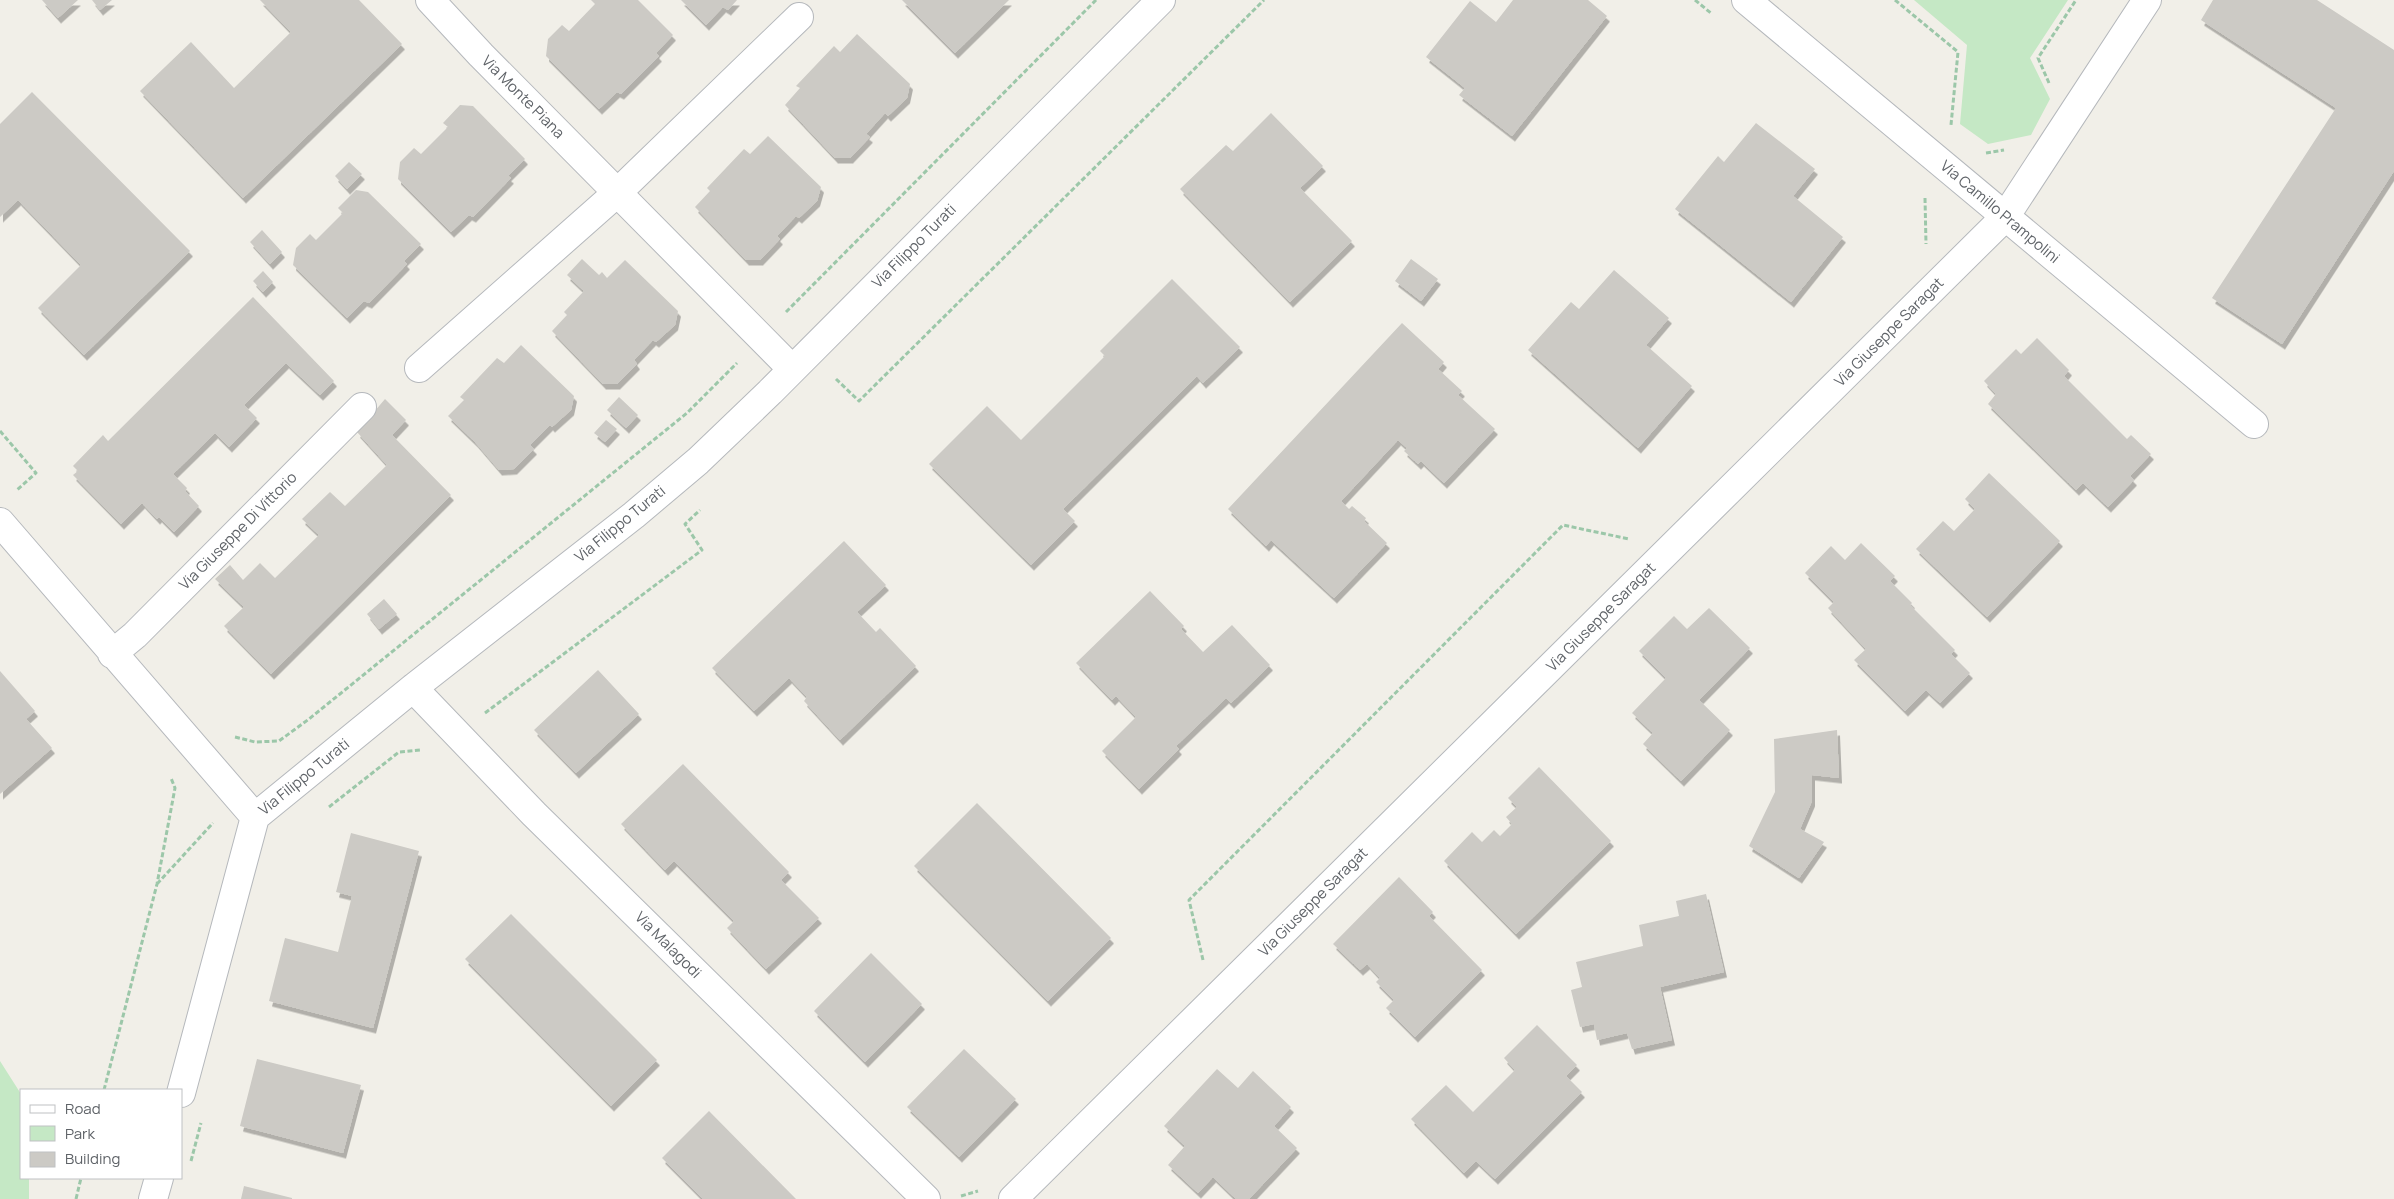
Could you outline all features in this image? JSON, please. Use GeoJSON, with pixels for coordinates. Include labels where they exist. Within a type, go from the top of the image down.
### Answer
{"type":"FeatureCollection","features":[{"type":"Feature","properties":{"kind":"street","name":"Via Monte Piana"},"geometry":{"type":"LineString","coordinates":[[430,0],[481,55],[792,369]]}},
{"type":"Feature","properties":{"kind":"street","name":"Via Filippo Turati"},"geometry":{"type":"LineString","coordinates":[[182,1089],[246,807],[413,688],[656,497],[698,461],[1161,0]]}},
{"type":"Feature","properties":{"kind":"street","name":"Via Camillo Prampolini"},"geometry":{"type":"LineString","coordinates":[[1746,0],[2254,424]]}},
{"type":"Feature","properties":{"kind":"street","name":"Via Giuseppe Saragat"},"geometry":{"type":"LineString","coordinates":[[1013,1199],[2004,217],[2147,0]]}},
{"type":"Feature","properties":{"kind":"street"},"geometry":{"type":"LineString","coordinates":[[419,368],[618,192],[799,17]]}},
{"type":"Feature","properties":{"kind":"street","name":"Via Giuseppe Di Vittorio"},"geometry":{"type":"LineString","coordinates":[[112,654],[135,635],[362,407]]}},
{"type":"Feature","properties":{"kind":"street"},"geometry":{"type":"LineString","coordinates":[[0,522],[246,807]]}},
{"type":"Feature","properties":{"kind":"street","name":"Via Malagodi"},"geometry":{"type":"LineString","coordinates":[[413,688],[534,814],[926,1199]]}},
{"type":"Feature","properties":{"kind":"street"},"geometry":{"type":"LineString","coordinates":[[153,1199],[159,1179]]}},
{"type":"Feature","properties":{"kind":"path"},"geometry":{"type":"LineString","coordinates":[[761,338],[1096,0]]}},
{"type":"Feature","properties":{"kind":"path"},"geometry":{"type":"LineString","coordinates":[[830,384],[837,378],[859,401],[1264,0]]}},
{"type":"Feature","properties":{"kind":"path"},"geometry":{"type":"LineString","coordinates":[[1695,0],[1718,19]]}},
{"type":"Feature","properties":{"kind":"path"},"geometry":{"type":"LineString","coordinates":[[1895,0],[1958,52],[1951,127]]}},
{"type":"Feature","properties":{"kind":"path"},"geometry":{"type":"LineString","coordinates":[[2050,86],[2038,58],[2076,0]]}},
{"type":"Feature","properties":{"kind":"path"},"geometry":{"type":"LineString","coordinates":[[1980,149],[1986,153],[2013,148]]}},
{"type":"Feature","properties":{"kind":"path"},"geometry":{"type":"LineString","coordinates":[[1925,196],[1926,250]]}},
{"type":"Feature","properties":{"kind":"path"},"geometry":{"type":"LineString","coordinates":[[234,737],[254,742],[279,741],[309,720],[687,413],[739,361]]}},
{"type":"Feature","properties":{"kind":"path"},"geometry":{"type":"LineString","coordinates":[[0,431],[36,473],[12,495]]}},
{"type":"Feature","properties":{"kind":"path"},"geometry":{"type":"LineString","coordinates":[[482,716],[702,550],[685,524],[706,504]]}},
{"type":"Feature","properties":{"kind":"path"},"geometry":{"type":"LineString","coordinates":[[1203,963],[1189,900],[1562,525],[1637,541]]}},
{"type":"Feature","properties":{"kind":"path"},"geometry":{"type":"LineString","coordinates":[[104,1089],[157,884],[175,788],[162,757],[182,735]]}},
{"type":"Feature","properties":{"kind":"path"},"geometry":{"type":"LineString","coordinates":[[321,812],[399,752],[416,749],[428,751]]}},
{"type":"Feature","properties":{"kind":"path"},"geometry":{"type":"LineString","coordinates":[[157,884],[246,807]]}},
{"type":"Feature","properties":{"kind":"path"},"geometry":{"type":"LineString","coordinates":[[189,1171],[204,1114]]}},
{"type":"Feature","properties":{"kind":"path"},"geometry":{"type":"LineString","coordinates":[[76,1199],[81,1179]]}},
{"type":"Feature","properties":{"kind":"path"},"geometry":{"type":"LineString","coordinates":[[957,1195],[963,1196],[985,1188]]}},
{"type":"Feature","properties":{"kind":"green space"},"geometry":{"type":"Polygon","coordinates":[[[1914,0],[2068,0],[2030,58],[2050,99],[2031,135],[1988,144],[1960,124],[1967,45],[1914,0]]]}},
{"type":"Feature","properties":{"kind":"green space"},"geometry":{"type":"Polygon","coordinates":[[[0,1061],[20,1092],[20,1179],[29,1179],[29,1199],[0,1199],[0,1061]]]}},
{"type":"Feature","properties":{"kind":"building"},"geometry":{"type":"Polygon","coordinates":[[[42,0],[78,0],[58,18],[42,0]]]}},
{"type":"Feature","properties":{"kind":"building"},"geometry":{"type":"Polygon","coordinates":[[[92,0],[112,0],[100,10],[92,0]]]}},
{"type":"Feature","properties":{"kind":"building"},"geometry":{"type":"Polygon","coordinates":[[[260,0],[359,0],[402,44],[243,198],[140,91],[191,42],[234,88],[291,32],[260,0]]]}},
{"type":"Feature","properties":{"kind":"building"},"geometry":{"type":"Polygon","coordinates":[[[591,0],[638,0],[673,35],[656,53],[659,56],[621,94],[617,92],[599,109],[546,56],[548,39],[562,25],[569,31],[595,4],[591,0]]]}},
{"type":"Feature","properties":{"kind":"building"},"geometry":{"type":"Polygon","coordinates":[[[681,0],[737,0],[728,10],[723,7],[706,25],[681,0]]]}},
{"type":"Feature","properties":{"kind":"building"},"geometry":{"type":"Polygon","coordinates":[[[902,0],[1009,0],[955,53],[902,0]]]}},
{"type":"Feature","properties":{"kind":"building"},"geometry":{"type":"Polygon","coordinates":[[[1513,0],[1588,0],[1607,16],[1512,136],[1459,95],[1465,88],[1426,57],[1470,1],[1496,22],[1513,0]]]}},
{"type":"Feature","properties":{"kind":"building"},"geometry":{"type":"Polygon","coordinates":[[[2213,0],[2317,0],[2394,50],[2394,171],[2282,344],[2212,298],[2336,108],[2201,20],[2213,0]]]}},
{"type":"Feature","properties":{"kind":"building"},"geometry":{"type":"Polygon","coordinates":[[[857,34],[910,84],[907,98],[888,116],[885,113],[866,134],[870,137],[850,158],[835,158],[785,105],[800,88],[796,86],[834,46],[840,52],[857,34]]]}},
{"type":"Feature","properties":{"kind":"building"},"geometry":{"type":"Polygon","coordinates":[[[32,92],[190,251],[84,355],[38,308],[81,265],[18,200],[0,217],[0,124],[32,92]]]}},
{"type":"Feature","properties":{"kind":"building"},"geometry":{"type":"Polygon","coordinates":[[[460,105],[473,106],[525,159],[508,176],[511,178],[473,217],[469,215],[451,232],[398,179],[400,162],[414,148],[421,154],[448,127],[443,123],[460,105]]]}},
{"type":"Feature","properties":{"kind":"building"},"geometry":{"type":"Polygon","coordinates":[[[1271,113],[1323,166],[1300,188],[1352,241],[1290,302],[1180,189],[1226,145],[1233,151],[1271,113]]]}},
{"type":"Feature","properties":{"kind":"building"},"geometry":{"type":"Polygon","coordinates":[[[1756,123],[1815,169],[1793,196],[1843,237],[1791,302],[1675,209],[1718,156],[1724,162],[1756,123]]]}},
{"type":"Feature","properties":{"kind":"building"},"geometry":{"type":"Polygon","coordinates":[[[768,136],[821,187],[817,201],[799,218],[796,216],[777,236],[780,239],[760,260],[746,260],[695,207],[710,191],[707,188],[744,149],[750,154],[768,136]]]}},
{"type":"Feature","properties":{"kind":"building"},"geometry":{"type":"Polygon","coordinates":[[[349,162],[362,174],[347,189],[335,176],[349,162]]]}},
{"type":"Feature","properties":{"kind":"building"},"geometry":{"type":"Polygon","coordinates":[[[356,190],[368,192],[421,244],[404,261],[407,264],[369,303],[364,301],[347,318],[293,265],[296,248],[310,234],[316,240],[343,213],[338,208],[356,190]]]}},
{"type":"Feature","properties":{"kind":"building"},"geometry":{"type":"Polygon","coordinates":[[[262,230],[282,252],[270,264],[250,242],[262,230]]]}},
{"type":"Feature","properties":{"kind":"building"},"geometry":{"type":"Polygon","coordinates":[[[582,259],[599,275],[602,272],[607,278],[625,260],[678,311],[675,325],[656,342],[653,340],[634,360],[637,364],[617,384],[603,384],[552,331],[567,315],[564,312],[584,291],[567,275],[582,259]]]}},
{"type":"Feature","properties":{"kind":"building"},"geometry":{"type":"Polygon","coordinates":[[[1411,259],[1438,279],[1421,301],[1395,281],[1411,259]]]}},
{"type":"Feature","properties":{"kind":"building"},"geometry":{"type":"Polygon","coordinates":[[[1614,270],[1669,318],[1646,345],[1692,386],[1638,448],[1528,350],[1571,302],[1579,309],[1614,270]]]}},
{"type":"Feature","properties":{"kind":"building"},"geometry":{"type":"Polygon","coordinates":[[[263,271],[273,282],[263,292],[253,281],[263,271]]]}},
{"type":"Feature","properties":{"kind":"building"},"geometry":{"type":"Polygon","coordinates":[[[1172,279],[1240,347],[1203,383],[1197,376],[1063,509],[1075,521],[1031,565],[929,464],[987,406],[1021,440],[1105,356],[1100,351],[1172,279]]]}},
{"type":"Feature","properties":{"kind":"building"},"geometry":{"type":"Polygon","coordinates":[[[253,297],[334,381],[320,395],[286,363],[244,405],[257,418],[229,447],[215,433],[173,474],[187,488],[185,491],[199,506],[174,532],[159,517],[157,519],[142,503],[121,524],[73,475],[78,471],[73,466],[103,435],[108,441],[253,297]]]}},
{"type":"Feature","properties":{"kind":"building"},"geometry":{"type":"Polygon","coordinates":[[[1402,323],[1444,362],[1438,369],[1462,391],[1458,395],[1495,429],[1444,483],[1421,461],[1418,464],[1404,451],[1407,448],[1398,440],[1341,501],[1349,509],[1352,506],[1366,518],[1364,521],[1387,543],[1334,598],[1271,540],[1266,546],[1228,509],[1402,323]]]}},
{"type":"Feature","properties":{"kind":"building"},"geometry":{"type":"Polygon","coordinates":[[[2037,338],[2069,370],[2064,376],[2127,439],[2131,435],[2151,454],[2130,476],[2134,480],[2108,507],[2083,483],[2076,490],[1988,404],[1996,394],[1984,381],[2016,349],[2021,354],[2037,338]]]}},
{"type":"Feature","properties":{"kind":"building"},"geometry":{"type":"Polygon","coordinates":[[[521,345],[574,396],[571,410],[552,427],[550,425],[530,445],[534,449],[514,469],[499,470],[475,442],[448,416],[464,400],[460,397],[497,358],[504,363],[521,345]]]}},
{"type":"Feature","properties":{"kind":"building"},"geometry":{"type":"Polygon","coordinates":[[[619,397],[638,415],[626,428],[607,410],[619,397]]]}},
{"type":"Feature","properties":{"kind":"building"},"geometry":{"type":"Polygon","coordinates":[[[385,399],[406,420],[392,435],[451,495],[271,674],[224,626],[244,607],[215,579],[230,565],[243,580],[260,563],[275,578],[319,535],[302,519],[330,492],[345,506],[387,465],[357,432],[385,399]]]}},
{"type":"Feature","properties":{"kind":"building"},"geometry":{"type":"Polygon","coordinates":[[[606,420],[617,429],[605,442],[594,433],[606,420]]]}},
{"type":"Feature","properties":{"kind":"building"},"geometry":{"type":"Polygon","coordinates":[[[1989,473],[2060,541],[1987,617],[1916,549],[1943,521],[1954,531],[1975,509],[1965,499],[1989,473]]]}},
{"type":"Feature","properties":{"kind":"building"},"geometry":{"type":"Polygon","coordinates":[[[844,541],[886,585],[857,612],[876,632],[880,628],[916,666],[840,740],[804,701],[807,697],[789,678],[754,711],[712,668],[844,541]]]}},
{"type":"Feature","properties":{"kind":"building"},"geometry":{"type":"Polygon","coordinates":[[[1861,543],[1895,576],[1890,581],[1912,603],[1910,605],[1955,650],[1951,654],[1970,673],[1940,703],[1926,690],[1905,711],[1854,660],[1866,649],[1828,608],[1834,602],[1805,573],[1831,546],[1845,560],[1861,543]]]}},
{"type":"Feature","properties":{"kind":"building"},"geometry":{"type":"Polygon","coordinates":[[[1150,591],[1184,626],[1181,629],[1203,652],[1232,625],[1270,665],[1231,703],[1226,698],[1176,746],[1179,749],[1139,789],[1102,751],[1136,717],[1116,696],[1112,700],[1076,663],[1150,591]]]}},
{"type":"Feature","properties":{"kind":"building"},"geometry":{"type":"Polygon","coordinates":[[[384,599],[397,614],[379,629],[367,614],[384,599]]]}},
{"type":"Feature","properties":{"kind":"building"},"geometry":{"type":"Polygon","coordinates":[[[1709,608],[1750,648],[1699,700],[1730,730],[1681,781],[1643,744],[1653,733],[1632,713],[1666,678],[1639,651],[1674,616],[1687,629],[1709,608]]]}},
{"type":"Feature","properties":{"kind":"building"},"geometry":{"type":"Polygon","coordinates":[[[598,670],[639,714],[576,773],[534,730],[598,670]]]}},
{"type":"Feature","properties":{"kind":"building"},"geometry":{"type":"Polygon","coordinates":[[[0,671],[35,711],[26,719],[52,748],[0,794],[0,671]]]}},
{"type":"Feature","properties":{"kind":"building"},"geometry":{"type":"Polygon","coordinates":[[[1837,730],[1839,778],[1812,775],[1812,801],[1800,829],[1824,842],[1799,878],[1749,846],[1775,792],[1774,739],[1837,730]]]}},
{"type":"Feature","properties":{"kind":"building"},"geometry":{"type":"Polygon","coordinates":[[[683,764],[789,872],[781,880],[819,918],[766,969],[727,928],[734,921],[674,861],[665,870],[621,824],[683,764]]]}},
{"type":"Feature","properties":{"kind":"building"},"geometry":{"type":"Polygon","coordinates":[[[1539,767],[1611,841],[1516,934],[1444,861],[1472,832],[1482,842],[1494,830],[1500,836],[1512,824],[1506,817],[1517,807],[1508,798],[1539,767]]]}},
{"type":"Feature","properties":{"kind":"building"},"geometry":{"type":"Polygon","coordinates":[[[977,803],[1111,938],[1048,1001],[914,866],[977,803]]]}},
{"type":"Feature","properties":{"kind":"building"},"geometry":{"type":"Polygon","coordinates":[[[351,833],[419,851],[373,1028],[269,1001],[285,938],[338,952],[352,896],[336,892],[351,833]]]}},
{"type":"Feature","properties":{"kind":"building"},"geometry":{"type":"Polygon","coordinates":[[[1399,877],[1433,912],[1429,916],[1482,970],[1415,1037],[1386,1008],[1394,1000],[1376,982],[1380,978],[1367,964],[1360,970],[1333,944],[1399,877]]]}},
{"type":"Feature","properties":{"kind":"building"},"geometry":{"type":"Polygon","coordinates":[[[1706,894],[1724,972],[1660,987],[1672,1040],[1632,1049],[1627,1033],[1597,1040],[1594,1024],[1580,1027],[1571,990],[1582,987],[1576,962],[1643,946],[1639,925],[1679,916],[1676,901],[1706,894]]]}},
{"type":"Feature","properties":{"kind":"building"},"geometry":{"type":"Polygon","coordinates":[[[511,914],[657,1060],[611,1106],[465,959],[511,914]]]}},
{"type":"Feature","properties":{"kind":"building"},"geometry":{"type":"Polygon","coordinates":[[[871,953],[922,1004],[865,1062],[814,1011],[871,953]]]}},
{"type":"Feature","properties":{"kind":"building"},"geometry":{"type":"Polygon","coordinates":[[[1537,1025],[1577,1065],[1566,1076],[1582,1092],[1495,1179],[1476,1161],[1464,1173],[1411,1119],[1446,1085],[1473,1112],[1515,1070],[1504,1058],[1537,1025]]]}},
{"type":"Feature","properties":{"kind":"building"},"geometry":{"type":"Polygon","coordinates":[[[964,1049],[1016,1099],[959,1157],[907,1107],[964,1049]]]}},
{"type":"Feature","properties":{"kind":"building"},"geometry":{"type":"Polygon","coordinates":[[[257,1059],[361,1085],[343,1153],[240,1126],[257,1059]]]}},
{"type":"Feature","properties":{"kind":"building"},"geometry":{"type":"Polygon","coordinates":[[[1217,1069],[1238,1088],[1253,1071],[1291,1107],[1274,1126],[1297,1148],[1249,1199],[1236,1199],[1213,1177],[1198,1193],[1168,1165],[1185,1146],[1164,1126],[1217,1069]]]}},
{"type":"Feature","properties":{"kind":"building"},"geometry":{"type":"Polygon","coordinates":[[[709,1111],[796,1199],[703,1199],[662,1158],[709,1111]]]}},
{"type":"Feature","properties":{"kind":"building"},"geometry":{"type":"Polygon","coordinates":[[[244,1186],[292,1198],[292,1199],[241,1199],[244,1186]]]}}]}
